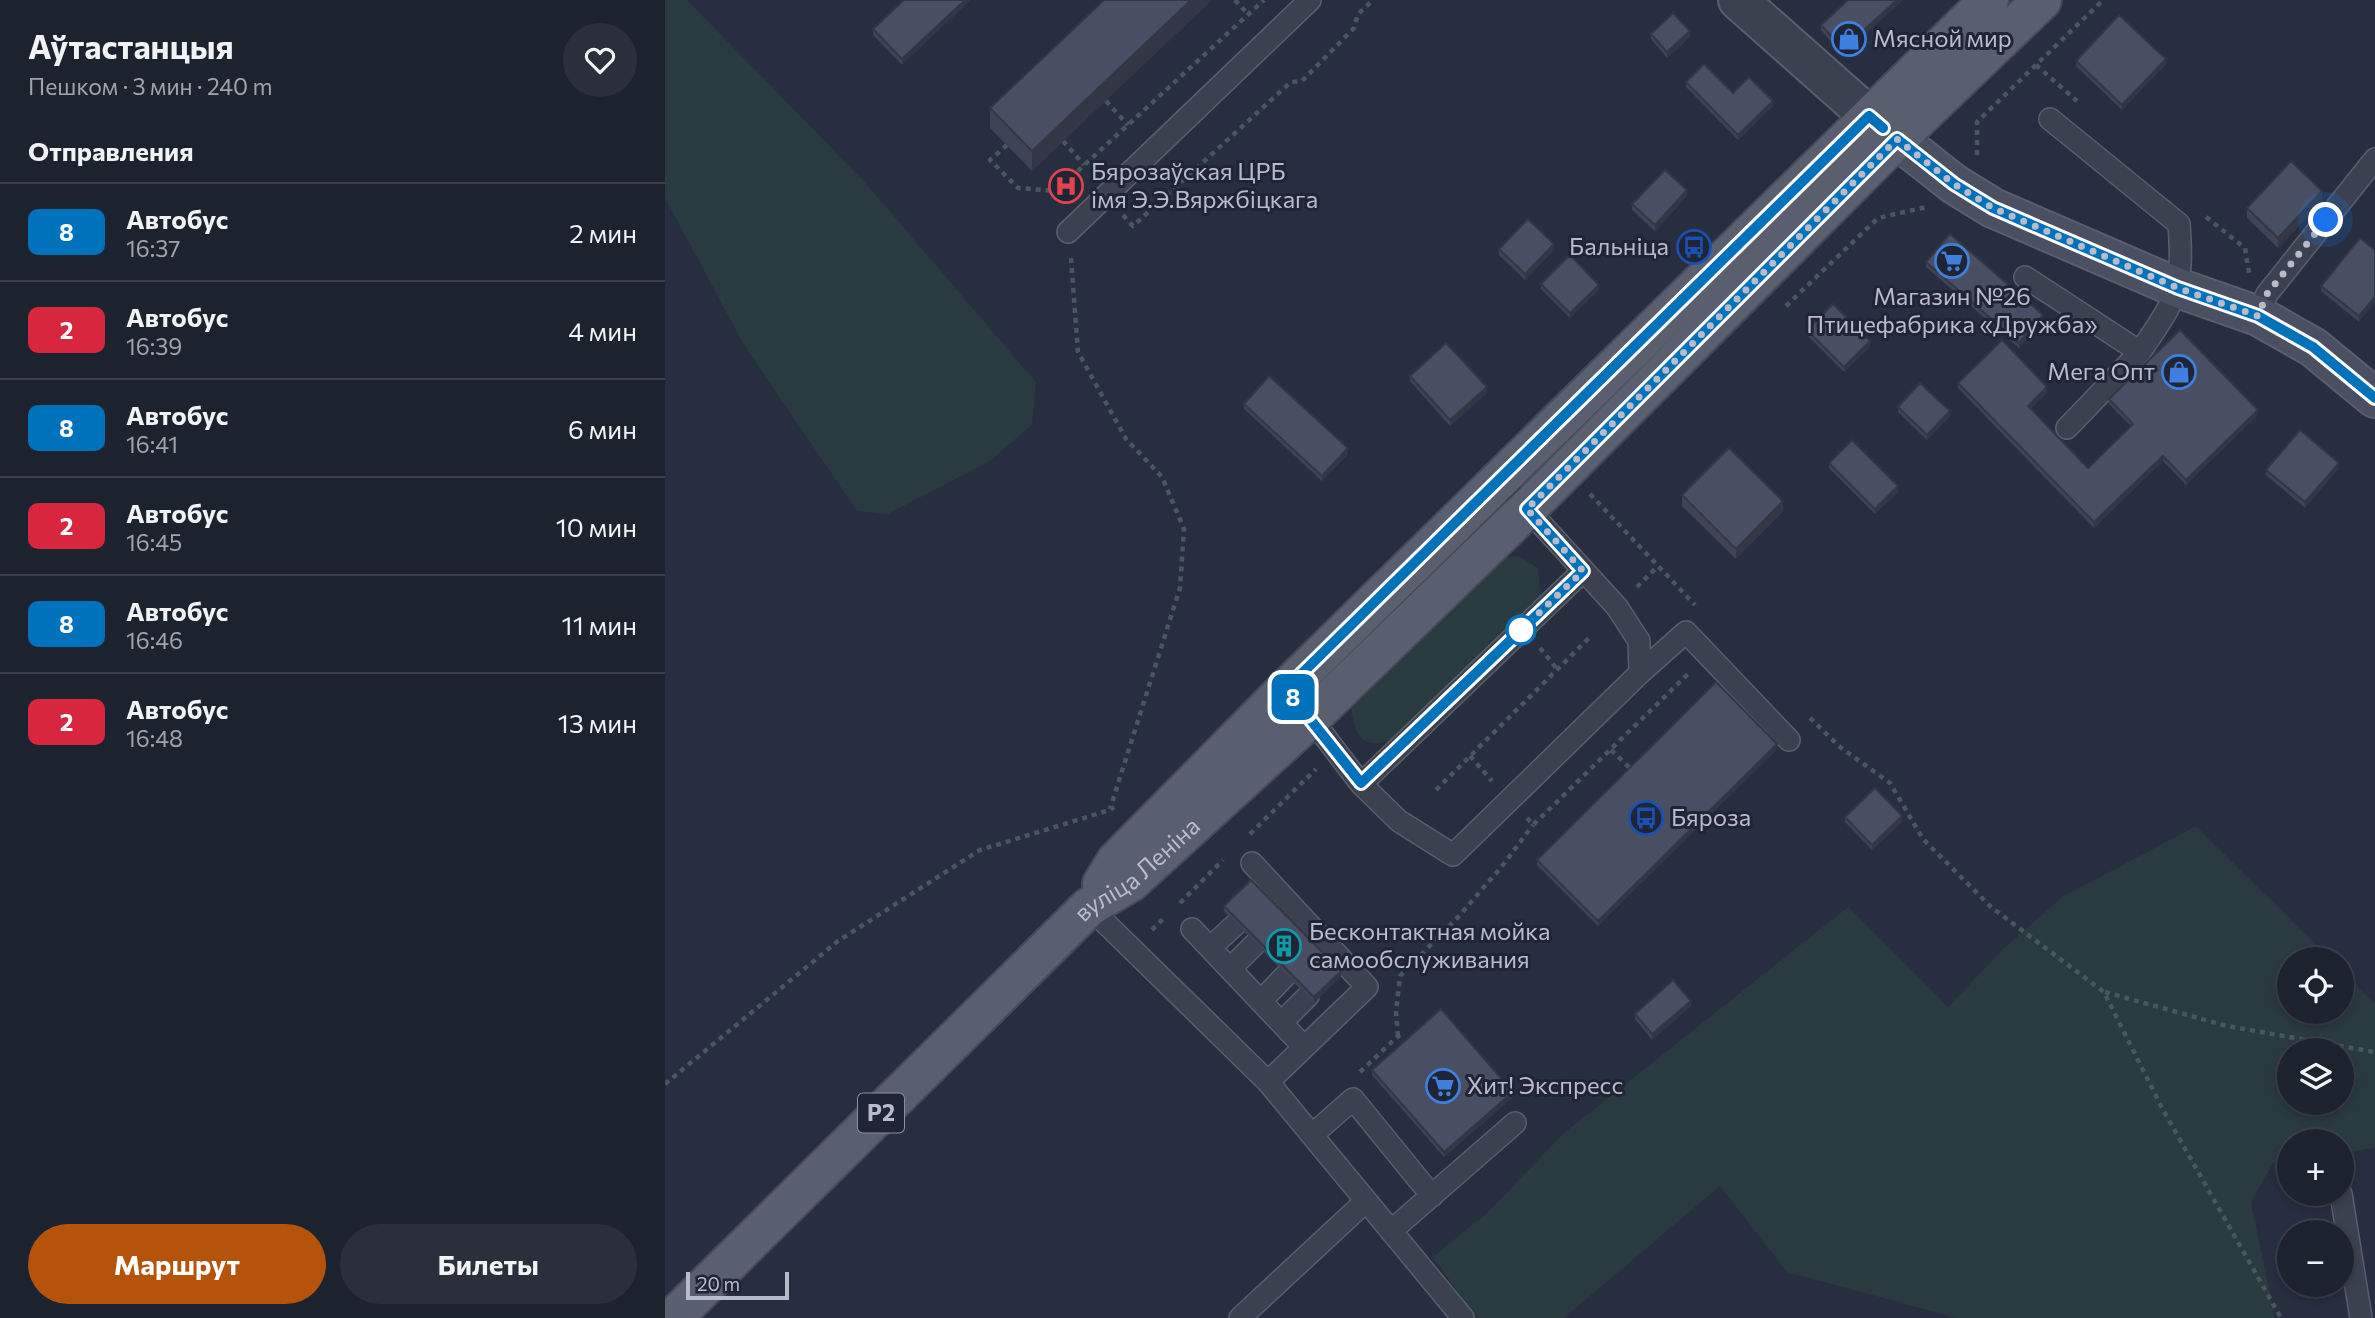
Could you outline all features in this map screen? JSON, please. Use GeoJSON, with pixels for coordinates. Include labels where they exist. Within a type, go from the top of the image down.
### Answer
{"type":"FeatureCollection","features":[{"type":"Feature","properties":{"kind":"main road","name":"вуліца Леніна"},"geometry":{"type":"LineString","coordinates":[[1089,907],[1132,882],[1311,718],[1527,509],[1883,128],[1989,0]]}},
{"type":"Feature","properties":{"kind":"main road","name":"вуліца Леніна"},"geometry":{"type":"LineString","coordinates":[[1089,907],[1116,861],[1500,479],[1883,128],[2042,0]]}},
{"type":"Feature","properties":{"kind":"main road"},"geometry":{"type":"LineString","coordinates":[[1883,128],[1954,184],[1993,208],[2178,288],[2258,316],[2313,347],[2375,398]]}},
{"type":"Feature","properties":{"kind":"main road","name":"Р2"},"geometry":{"type":"LineString","coordinates":[[673,1318],[1089,907]]}},
{"type":"Feature","properties":{"kind":"street"},"geometry":{"type":"LineString","coordinates":[[1738,0],[1883,128]]}},
{"type":"Feature","properties":{"kind":"lane"},"geometry":{"type":"LineString","coordinates":[[1068,232],[1310,0]]}},
{"type":"Feature","properties":{"kind":"lane"},"geometry":{"type":"LineString","coordinates":[[2050,119],[2179,224],[2182,262],[2178,288],[2171,307],[2140,352],[2067,428]]}},
{"type":"Feature","properties":{"kind":"lane"},"geometry":{"type":"LineString","coordinates":[[2258,316],[2267,294],[2375,159]]}},
{"type":"Feature","properties":{"kind":"lane"},"geometry":{"type":"LineString","coordinates":[[2025,277],[2140,352]]}},
{"type":"Feature","properties":{"kind":"lane"},"geometry":{"type":"LineString","coordinates":[[1500,479],[1617,607],[1639,641],[1640,673]]}},
{"type":"Feature","properties":{"kind":"lane"},"geometry":{"type":"LineString","coordinates":[[1361,783],[1583,571]]}},
{"type":"Feature","properties":{"kind":"lane"},"geometry":{"type":"LineString","coordinates":[[1286,689],[1361,783],[1399,821],[1453,855],[1640,673],[1686,632],[1789,740]]}},
{"type":"Feature","properties":{"kind":"lane"},"geometry":{"type":"LineString","coordinates":[[1252,863],[1268,892],[1338,965],[1367,987],[1268,1082]]}},
{"type":"Feature","properties":{"kind":"lane"},"geometry":{"type":"LineString","coordinates":[[1089,907],[1268,1082],[1463,1318]]}},
{"type":"Feature","properties":{"kind":"lane"},"geometry":{"type":"LineString","coordinates":[[1210,948],[1236,924]]}},
{"type":"Feature","properties":{"kind":"lane"},"geometry":{"type":"LineString","coordinates":[[1192,929],[1304,1047]]}},
{"type":"Feature","properties":{"kind":"lane"},"geometry":{"type":"LineString","coordinates":[[1231,968],[1255,944]]}},
{"type":"Feature","properties":{"kind":"lane"},"geometry":{"type":"LineString","coordinates":[[1261,1000],[1286,975]]}},
{"type":"Feature","properties":{"kind":"lane"},"geometry":{"type":"LineString","coordinates":[[1282,1022],[1308,996]]}},
{"type":"Feature","properties":{"kind":"lane"},"geometry":{"type":"LineString","coordinates":[[1312,1135],[1353,1099],[1432,1196]]}},
{"type":"Feature","properties":{"kind":"lane"},"geometry":{"type":"LineString","coordinates":[[1391,1231],[1515,1124]]}},
{"type":"Feature","properties":{"kind":"lane"},"geometry":{"type":"LineString","coordinates":[[1240,1318],[1366,1201]]}},
{"type":"Feature","properties":{"kind":"lane"},"geometry":{"type":"LineString","coordinates":[[2344,1206],[2365,1309]]}},
{"type":"Feature","properties":{"kind":"path"},"geometry":{"type":"LineString","coordinates":[[1235,0],[1248,14]]}},
{"type":"Feature","properties":{"kind":"path"},"geometry":{"type":"LineString","coordinates":[[1007,145],[990,160],[1018,188],[1056,191],[1264,0]]}},
{"type":"Feature","properties":{"kind":"path"},"geometry":{"type":"LineString","coordinates":[[1115,207],[1133,226],[1291,82],[1303,81],[1354,28],[1358,14],[1373,0]]}},
{"type":"Feature","properties":{"kind":"path"},"geometry":{"type":"LineString","coordinates":[[1977,161],[1977,122],[2103,0]]}},
{"type":"Feature","properties":{"kind":"path"},"geometry":{"type":"LineString","coordinates":[[1106,101],[1128,125]]}},
{"type":"Feature","properties":{"kind":"path"},"geometry":{"type":"LineString","coordinates":[[1063,141],[1084,165]]}},
{"type":"Feature","properties":{"kind":"path"},"geometry":{"type":"LineString","coordinates":[[665,1084],[838,941],[980,850],[1110,810],[1180,588],[1184,529],[1161,477],[1126,439],[1078,352],[1068,232]]}},
{"type":"Feature","properties":{"kind":"path"},"geometry":{"type":"LineString","coordinates":[[1436,790],[1591,636]]}},
{"type":"Feature","properties":{"kind":"path"},"geometry":{"type":"LineString","coordinates":[[1802,710],[1840,747],[1890,783],[1923,839],[1991,907],[2104,992],[2227,1026],[2375,1052]]}},
{"type":"Feature","properties":{"kind":"path"},"geometry":{"type":"LineString","coordinates":[[1611,750],[1632,771]]}},
{"type":"Feature","properties":{"kind":"path"},"geometry":{"type":"LineString","coordinates":[[1406,1046],[1398,1036],[1396,1012],[1400,976],[1459,916],[1533,825]]}},
{"type":"Feature","properties":{"kind":"path"},"geometry":{"type":"LineString","coordinates":[[2104,992],[2162,1108],[2281,1318]]}},
{"type":"Feature","properties":{"kind":"path"},"geometry":{"type":"LineString","coordinates":[[1359,1072],[1398,1036]]}},
{"type":"Feature","properties":{"kind":"shaded area"},"geometry":{"type":"Polygon","coordinates":[[[665,0],[687,0],[863,180],[1036,382],[1032,425],[990,461],[888,514],[857,511],[744,345],[665,198],[665,0]]]}},
{"type":"Feature","properties":{"kind":"shaded area"},"geometry":{"type":"Polygon","coordinates":[[[1518,556],[1538,568],[1541,595],[1392,740],[1372,743],[1359,736],[1353,721],[1351,702],[1499,558],[1518,556]]]}},
{"type":"Feature","properties":{"kind":"shaded area"},"geometry":{"type":"Polygon","coordinates":[[[2196,826],[2318,947],[2277,947],[2277,1024],[2354,1024],[2354,983],[2375,1004],[2375,1148],[2354,1151],[2354,1129],[2277,1129],[2277,1162],[2273,1163],[2251,1202],[2275,1318],[1957,1318],[1787,1272],[1720,1186],[1564,1318],[1476,1318],[1433,1257],[1488,1212],[1564,1133],[1848,907],[1948,1007],[2001,951],[2062,897],[2196,826]]]}},
{"type":"Feature","properties":{"kind":"building"},"geometry":{"type":"Polygon","coordinates":[[[904,0],[965,0],[902,59],[873,29],[904,0]]]}},
{"type":"Feature","properties":{"kind":"building"},"geometry":{"type":"Polygon","coordinates":[[[1104,0],[1191,0],[1032,151],[990,108],[1104,0]]]}},
{"type":"Feature","properties":{"kind":"building"},"geometry":{"type":"Polygon","coordinates":[[[1848,0],[1897,0],[1843,49],[1821,25],[1848,0]]]}},
{"type":"Feature","properties":{"kind":"building"},"geometry":{"type":"Polygon","coordinates":[[[1673,13],[1690,31],[1667,52],[1651,34],[1673,13]]]}},
{"type":"Feature","properties":{"kind":"building"},"geometry":{"type":"Polygon","coordinates":[[[2119,15],[2166,59],[2122,105],[2076,61],[2119,15]]]}},
{"type":"Feature","properties":{"kind":"building"},"geometry":{"type":"Polygon","coordinates":[[[1704,64],[1733,93],[1749,77],[1773,101],[1738,135],[1686,82],[1704,64]]]}},
{"type":"Feature","properties":{"kind":"building"},"geometry":{"type":"Polygon","coordinates":[[[2291,161],[2322,191],[2278,238],[2247,208],[2291,161]]]}},
{"type":"Feature","properties":{"kind":"building"},"geometry":{"type":"Polygon","coordinates":[[[1665,170],[1687,190],[1655,225],[1632,204],[1665,170]]]}},
{"type":"Feature","properties":{"kind":"building"},"geometry":{"type":"Polygon","coordinates":[[[1528,219],[1554,244],[1525,274],[1499,249],[1528,219]]]}},
{"type":"Feature","properties":{"kind":"building"},"geometry":{"type":"Polygon","coordinates":[[[1950,234],[2043,315],[2019,343],[1926,262],[1950,234]]]}},
{"type":"Feature","properties":{"kind":"building"},"geometry":{"type":"Polygon","coordinates":[[[2360,238],[2375,250],[2375,297],[2359,316],[2321,286],[2360,238]]]}},
{"type":"Feature","properties":{"kind":"building"},"geometry":{"type":"Polygon","coordinates":[[[1570,255],[1599,285],[1570,313],[1541,284],[1570,255]]]}},
{"type":"Feature","properties":{"kind":"building"},"geometry":{"type":"Polygon","coordinates":[[[1833,304],[1870,341],[1844,367],[1807,330],[1833,304]]]}},
{"type":"Feature","properties":{"kind":"building"},"geometry":{"type":"Polygon","coordinates":[[[2180,330],[2258,410],[2186,480],[2163,456],[2094,522],[1958,383],[2002,340],[2047,387],[2028,406],[2088,468],[2133,424],[2109,399],[2180,330]]]}},
{"type":"Feature","properties":{"kind":"building"},"geometry":{"type":"Polygon","coordinates":[[[1446,343],[1487,387],[1450,420],[1410,376],[1446,343]]]}},
{"type":"Feature","properties":{"kind":"building"},"geometry":{"type":"Polygon","coordinates":[[[1269,376],[1348,448],[1322,476],[1244,404],[1269,376]]]}},
{"type":"Feature","properties":{"kind":"building"},"geometry":{"type":"Polygon","coordinates":[[[1920,383],[1950,411],[1927,435],[1898,407],[1920,383]]]}},
{"type":"Feature","properties":{"kind":"building"},"geometry":{"type":"Polygon","coordinates":[[[2300,430],[2339,463],[2305,502],[2266,470],[2300,430]]]}},
{"type":"Feature","properties":{"kind":"building"},"geometry":{"type":"Polygon","coordinates":[[[1852,440],[1898,486],[1875,509],[1829,463],[1852,440]]]}},
{"type":"Feature","properties":{"kind":"building"},"geometry":{"type":"Polygon","coordinates":[[[1729,448],[1783,501],[1736,549],[1682,495],[1729,448]]]}},
{"type":"Feature","properties":{"kind":"building","name":"Бяроза"},"geometry":{"type":"Polygon","coordinates":[[[1716,682],[1777,744],[1598,921],[1537,860],[1716,682]]]}},
{"type":"Feature","properties":{"kind":"building"},"geometry":{"type":"Polygon","coordinates":[[[1875,788],[1902,816],[1872,845],[1845,817],[1875,788]]]}},
{"type":"Feature","properties":{"kind":"building","name":"Бесконтактная мойка самообслуживания"},"geometry":{"type":"Polygon","coordinates":[[[1251,880],[1341,971],[1314,997],[1224,906],[1251,880]]]}},
{"type":"Feature","properties":{"kind":"building"},"geometry":{"type":"Polygon","coordinates":[[[1673,980],[1691,1001],[1652,1034],[1635,1014],[1673,980]]]}},
{"type":"Feature","properties":{"kind":"building","name":"Хит! Экспресс"},"geometry":{"type":"Polygon","coordinates":[[[1441,1009],[1513,1092],[1444,1152],[1372,1070],[1441,1009]]]}},
{"type":"Feature","properties":{"kind":"bus line","name":"8"},"geometry":{"type":"LineString","coordinates":[[1883,128],[1869,116],[1286,689],[1361,783],[1583,571],[1527,509],[1897,139],[1954,184],[1993,208],[2178,288],[2258,316],[2313,347],[2375,398]]}},
{"type":"Feature","properties":{"kind":"place","name":"Мясной мир"},"geometry":{"type":"Point","coordinates":[1849,39]}},
{"type":"Feature","properties":{"kind":"place","name":"Бярозаўская ЦРБ імя Э.Э.Вяржбіцкага"},"geometry":{"type":"Point","coordinates":[1066,186]}},
{"type":"Feature","properties":{"kind":"place","name":"Бальніца"},"geometry":{"type":"Point","coordinates":[1694,247]}},
{"type":"Feature","properties":{"kind":"place","name":"Магазин №26 Птицефабрика «Дружба»"},"geometry":{"type":"Point","coordinates":[1952,261]}},
{"type":"Feature","properties":{"kind":"place","name":"Мега Опт"},"geometry":{"type":"Point","coordinates":[2179,372]}},
{"type":"Feature","properties":{"kind":"place","name":"Бяроза"},"geometry":{"type":"Point","coordinates":[1646,818]}},
{"type":"Feature","properties":{"kind":"place","name":"Бесконтактная мойка самообслуживания"},"geometry":{"type":"Point","coordinates":[1284,946]}},
{"type":"Feature","properties":{"kind":"place","name":"Хит! Экспресс"},"geometry":{"type":"Point","coordinates":[1443,1086]}},
{"type":"Feature","properties":{"kind":"route"},"geometry":{"type":"LineString","coordinates":[[1521,630],[1583,571],[1527,509],[1897,139],[1954,184],[1993,208],[2178,288],[2258,316],[2267,294],[2326,220]]}}]}
